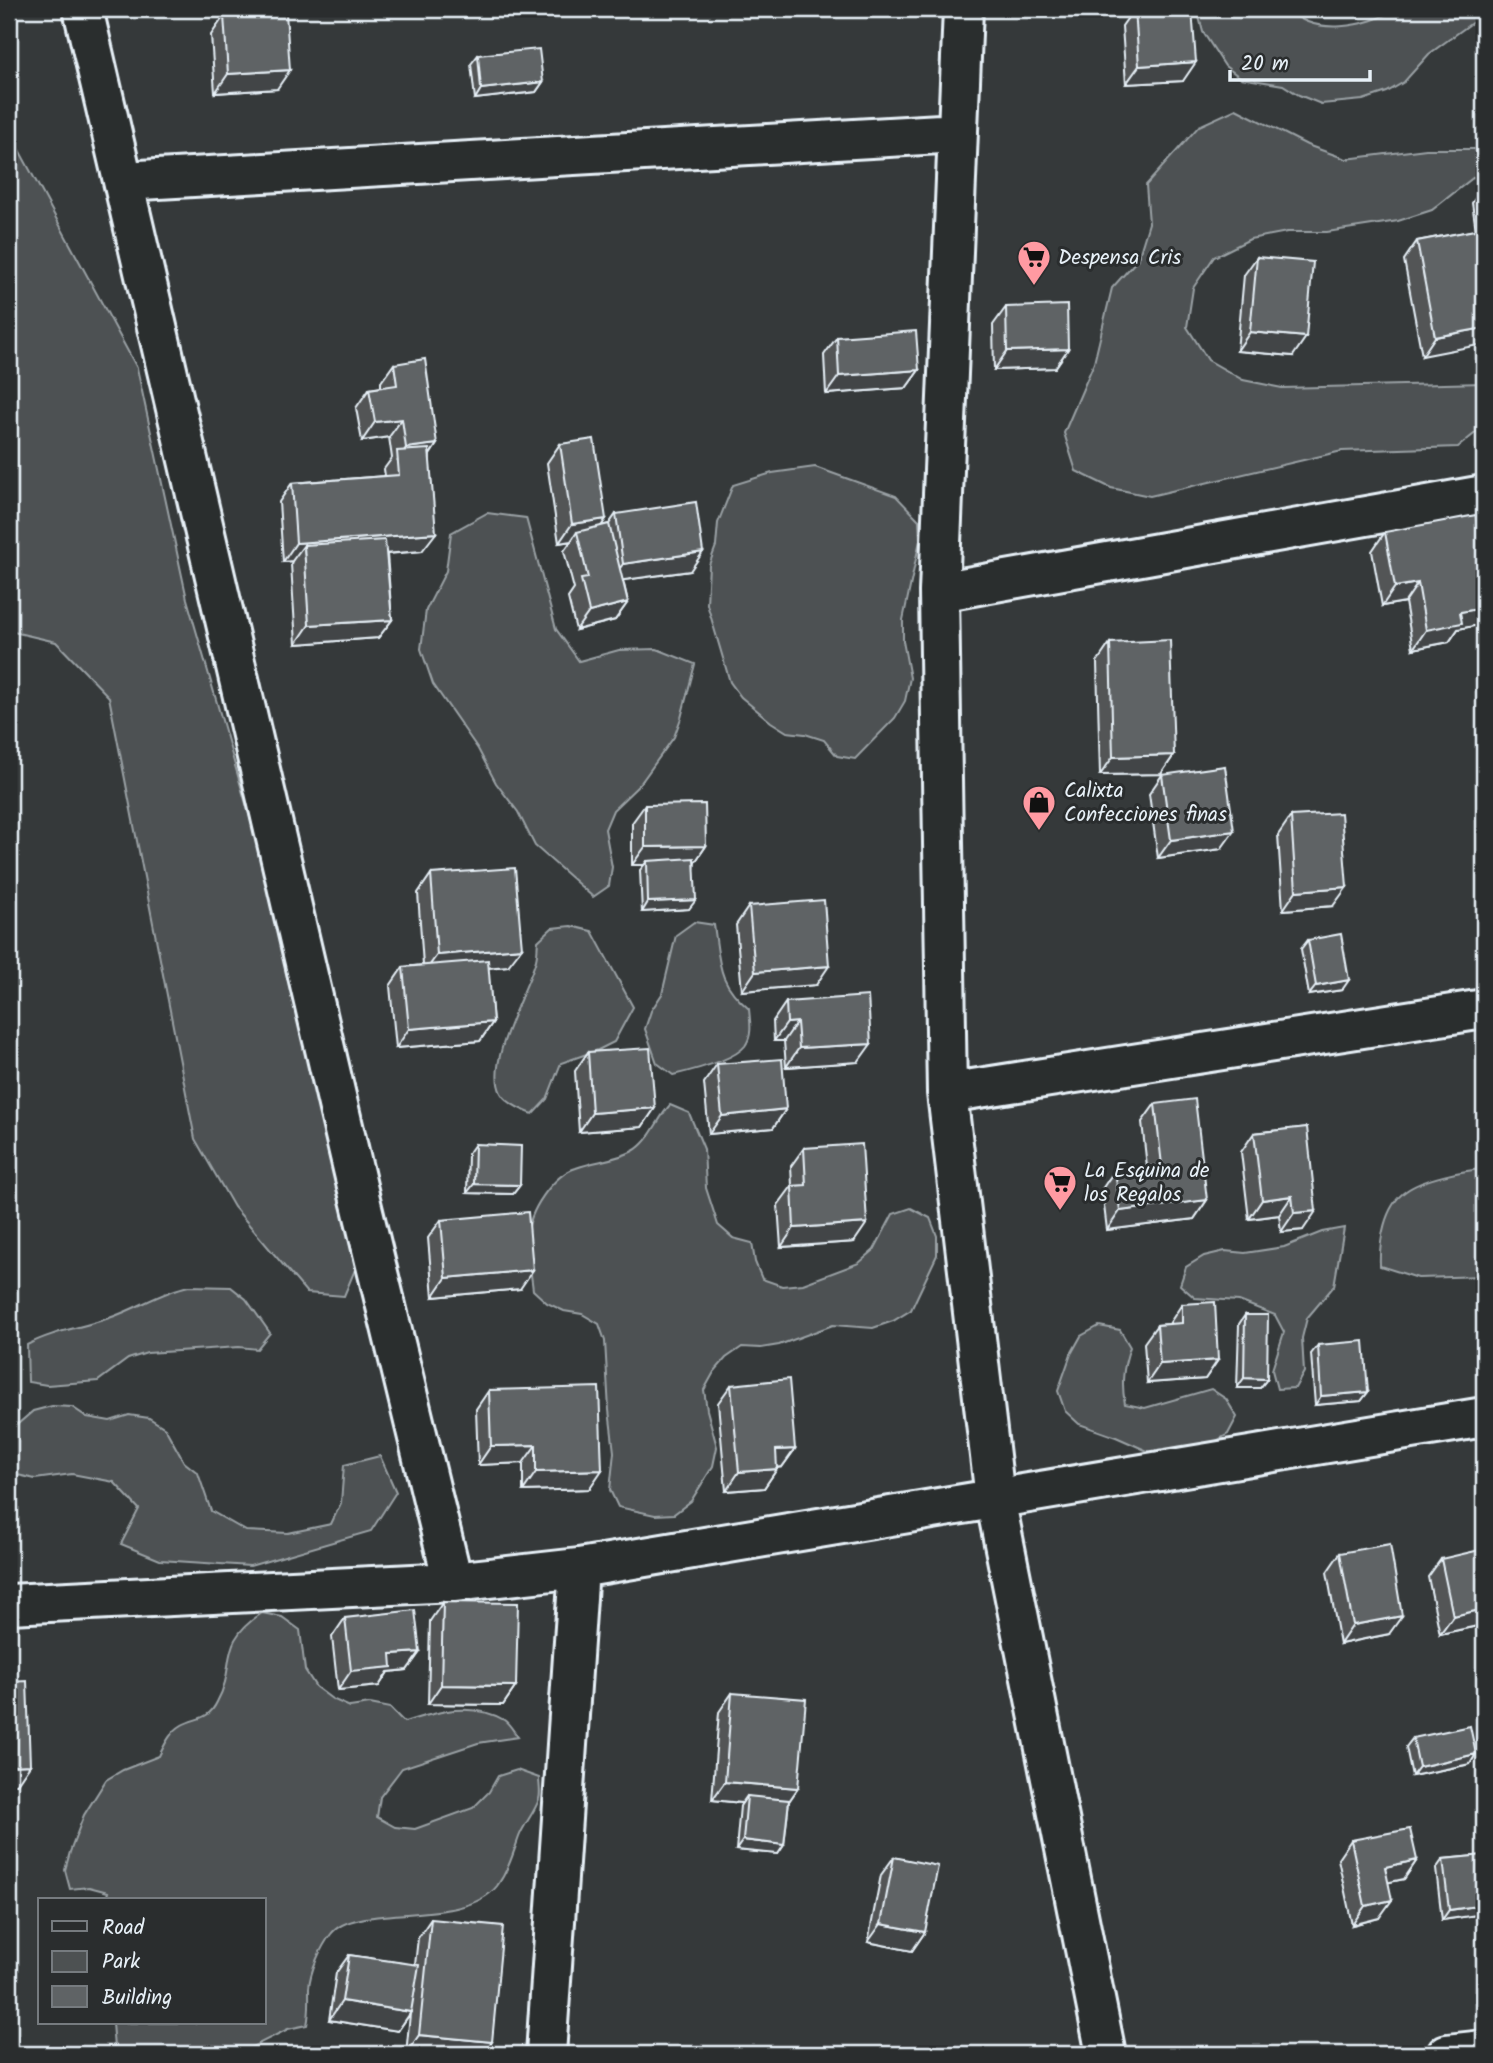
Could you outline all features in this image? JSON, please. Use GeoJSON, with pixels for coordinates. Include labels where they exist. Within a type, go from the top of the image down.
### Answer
{"type":"FeatureCollection","features":[{"type":"Feature","properties":{"kind":"street"},"geometry":{"type":"LineString","coordinates":[[83,9],[360,1199],[453,1582]]}},
{"type":"Feature","properties":{"kind":"street"},"geometry":{"type":"LineString","coordinates":[[962,9],[939,592],[947,1093],[995,1499],[1106,2054]]}},
{"type":"Feature","properties":{"kind":"street"},"geometry":{"type":"LineString","coordinates":[[123,181],[958,133]]}},
{"type":"Feature","properties":{"kind":"street"},"geometry":{"type":"LineString","coordinates":[[939,592],[1484,495]]}},
{"type":"Feature","properties":{"kind":"street"},"geometry":{"type":"LineString","coordinates":[[947,1093],[1484,1009]]}},
{"type":"Feature","properties":{"kind":"street"},"geometry":{"type":"LineString","coordinates":[[9,1604],[453,1582],[579,1567],[1484,1418]]}},
{"type":"Feature","properties":{"kind":"street"},"geometry":{"type":"LineString","coordinates":[[546,2054],[579,1567]]}},
{"type":"Feature","properties":{"kind":"street"},"geometry":{"type":"LineString","coordinates":[[1447,2054],[1484,2050]]}},
{"type":"Feature","properties":{"kind":"green space"},"geometry":{"type":"Polygon","coordinates":[[[1197,9],[1289,9],[1299,18],[1326,26],[1371,21],[1396,9],[1484,9],[1484,14],[1429,54],[1404,82],[1387,92],[1363,100],[1321,104],[1283,85],[1241,78],[1225,66],[1203,32],[1197,9]]]}},
{"type":"Feature","properties":{"kind":"green space"},"geometry":{"type":"Polygon","coordinates":[[[9,109],[18,148],[137,368],[187,599],[360,1199],[359,1260],[344,1296],[307,1293],[234,1207],[195,1139],[109,697],[56,642],[9,631],[9,109]]]}},
{"type":"Feature","properties":{"kind":"green space"},"geometry":{"type":"Polygon","coordinates":[[[1236,109],[1307,145],[1346,159],[1426,149],[1484,149],[1484,169],[1432,210],[1398,221],[1327,232],[1287,232],[1250,239],[1214,257],[1193,288],[1187,327],[1208,360],[1243,380],[1282,388],[1484,383],[1484,426],[1458,447],[1342,451],[1150,496],[1111,488],[1076,471],[1064,433],[1094,363],[1112,288],[1138,259],[1149,223],[1146,185],[1199,126],[1236,109]]]}},
{"type":"Feature","properties":{"kind":"green space"},"geometry":{"type":"Polygon","coordinates":[[[815,467],[896,496],[919,520],[920,540],[903,620],[903,641],[910,678],[905,701],[895,718],[855,759],[837,756],[824,740],[787,732],[741,697],[730,682],[707,604],[709,565],[716,546],[718,523],[733,485],[772,473],[815,467]]]}},
{"type":"Feature","properties":{"kind":"green space"},"geometry":{"type":"Polygon","coordinates":[[[487,513],[526,518],[556,629],[579,661],[619,650],[657,649],[695,664],[674,737],[640,784],[613,810],[605,829],[612,867],[609,886],[593,897],[535,846],[518,812],[496,783],[478,749],[433,684],[421,649],[426,610],[446,571],[451,533],[487,513]]]}},
{"type":"Feature","properties":{"kind":"green space"},"geometry":{"type":"Polygon","coordinates":[[[694,922],[714,925],[719,962],[725,981],[749,1009],[750,1033],[745,1046],[732,1056],[673,1075],[657,1063],[645,1029],[651,1011],[662,994],[676,935],[694,922]]]}},
{"type":"Feature","properties":{"kind":"green space"},"geometry":{"type":"Polygon","coordinates":[[[571,926],[592,931],[633,1007],[614,1042],[561,1063],[547,1099],[533,1114],[515,1106],[501,1093],[497,1080],[498,1064],[536,960],[538,941],[552,928],[571,926]]]}},
{"type":"Feature","properties":{"kind":"green space"},"geometry":{"type":"Polygon","coordinates":[[[670,1105],[689,1113],[704,1149],[706,1188],[718,1225],[733,1238],[752,1243],[755,1262],[762,1279],[782,1286],[803,1284],[859,1263],[874,1250],[893,1214],[911,1208],[930,1218],[937,1236],[937,1255],[911,1310],[893,1321],[873,1328],[833,1325],[779,1345],[742,1347],[726,1358],[704,1390],[717,1447],[713,1466],[691,1501],[674,1514],[655,1515],[618,1507],[610,1490],[614,1452],[605,1341],[599,1324],[582,1314],[564,1311],[547,1303],[533,1290],[528,1236],[537,1206],[559,1178],[576,1168],[633,1151],[649,1136],[670,1105]]]}},
{"type":"Feature","properties":{"kind":"green space"},"geometry":{"type":"Polygon","coordinates":[[[1484,1169],[1484,1276],[1418,1278],[1380,1266],[1384,1225],[1393,1206],[1406,1191],[1432,1179],[1484,1169]]]}},
{"type":"Feature","properties":{"kind":"green space"},"geometry":{"type":"Polygon","coordinates":[[[1344,1228],[1334,1286],[1307,1318],[1302,1338],[1304,1372],[1295,1388],[1277,1389],[1272,1370],[1284,1332],[1275,1315],[1239,1301],[1195,1298],[1180,1285],[1186,1267],[1204,1256],[1225,1251],[1245,1253],[1284,1247],[1322,1232],[1344,1228]]]}},
{"type":"Feature","properties":{"kind":"green space"},"geometry":{"type":"Polygon","coordinates":[[[189,1286],[231,1287],[246,1299],[270,1333],[257,1349],[239,1347],[147,1353],[128,1359],[98,1381],[47,1385],[28,1382],[27,1345],[47,1336],[119,1314],[168,1292],[189,1286]]]}},
{"type":"Feature","properties":{"kind":"green space"},"geometry":{"type":"Polygon","coordinates":[[[1099,1326],[1120,1330],[1130,1347],[1123,1375],[1125,1404],[1145,1408],[1211,1389],[1226,1399],[1237,1417],[1228,1434],[1211,1444],[1171,1454],[1152,1453],[1079,1424],[1065,1411],[1058,1391],[1071,1354],[1081,1336],[1099,1326]]]}},
{"type":"Feature","properties":{"kind":"green space"},"geometry":{"type":"Polygon","coordinates":[[[52,1406],[72,1407],[87,1417],[110,1421],[129,1415],[149,1418],[165,1428],[184,1462],[198,1473],[211,1511],[246,1531],[288,1533],[331,1524],[341,1503],[344,1465],[380,1456],[396,1492],[371,1531],[250,1566],[160,1560],[121,1544],[139,1509],[114,1482],[72,1474],[35,1479],[9,1473],[9,1426],[19,1423],[33,1411],[52,1406]]]}},
{"type":"Feature","properties":{"kind":"green space"},"geometry":{"type":"Polygon","coordinates":[[[262,1613],[282,1617],[300,1630],[305,1670],[316,1687],[332,1699],[350,1707],[370,1704],[390,1708],[404,1722],[454,1710],[480,1711],[504,1720],[518,1737],[478,1743],[402,1768],[380,1797],[377,1817],[395,1827],[415,1829],[473,1808],[489,1792],[498,1776],[517,1770],[539,1778],[539,1799],[521,1832],[501,1880],[481,1899],[460,1907],[362,1919],[344,1924],[331,1934],[311,1974],[307,2025],[288,2029],[238,2054],[112,2054],[112,2024],[266,2024],[266,1898],[106,1898],[108,1892],[89,1887],[70,1889],[65,1870],[84,1815],[106,1780],[159,1756],[174,1731],[187,1722],[201,1718],[213,1708],[223,1689],[233,1645],[247,1624],[262,1613]]]}},
{"type":"Feature","properties":{"kind":"building"},"geometry":{"type":"Polygon","coordinates":[[[1135,9],[1192,9],[1196,62],[1139,66],[1135,9]]]}},
{"type":"Feature","properties":{"kind":"building"},"geometry":{"type":"Polygon","coordinates":[[[286,13],[290,70],[228,74],[224,16],[286,13]]]}},
{"type":"Feature","properties":{"kind":"building"},"geometry":{"type":"Polygon","coordinates":[[[539,49],[543,82],[481,89],[478,55],[539,49]]]}},
{"type":"Feature","properties":{"kind":"building"},"geometry":{"type":"Polygon","coordinates":[[[1480,229],[1484,254],[1484,328],[1435,337],[1417,241],[1480,229]]]}},
{"type":"Feature","properties":{"kind":"building"},"geometry":{"type":"Polygon","coordinates":[[[1257,257],[1313,262],[1306,337],[1250,332],[1257,257]]]}},
{"type":"Feature","properties":{"kind":"building"},"geometry":{"type":"Polygon","coordinates":[[[1067,305],[1068,349],[1007,351],[1006,307],[1067,305]]]}},
{"type":"Feature","properties":{"kind":"building"},"geometry":{"type":"Polygon","coordinates":[[[916,331],[919,370],[839,376],[837,337],[916,331]]]}},
{"type":"Feature","properties":{"kind":"building"},"geometry":{"type":"Polygon","coordinates":[[[425,359],[437,444],[406,448],[402,419],[375,422],[369,389],[397,385],[394,364],[425,359]]]}},
{"type":"Feature","properties":{"kind":"building"},"geometry":{"type":"Polygon","coordinates":[[[594,439],[606,519],[572,524],[560,444],[594,439]]]}},
{"type":"Feature","properties":{"kind":"building"},"geometry":{"type":"Polygon","coordinates":[[[429,449],[436,533],[296,543],[292,483],[399,475],[397,451],[429,449]]]}},
{"type":"Feature","properties":{"kind":"building"},"geometry":{"type":"Polygon","coordinates":[[[696,502],[703,552],[623,564],[616,514],[696,502]]]}},
{"type":"Feature","properties":{"kind":"building"},"geometry":{"type":"Polygon","coordinates":[[[1476,515],[1484,561],[1484,608],[1460,612],[1462,623],[1426,630],[1418,583],[1395,587],[1385,532],[1476,515]]]}},
{"type":"Feature","properties":{"kind":"building"},"geometry":{"type":"Polygon","coordinates":[[[609,524],[628,602],[589,612],[581,579],[588,578],[577,532],[609,524]]]}},
{"type":"Feature","properties":{"kind":"building"},"geometry":{"type":"Polygon","coordinates":[[[385,540],[392,620],[309,625],[304,545],[385,540]]]}},
{"type":"Feature","properties":{"kind":"building"},"geometry":{"type":"Polygon","coordinates":[[[1170,640],[1174,755],[1113,757],[1110,643],[1170,640]]]}},
{"type":"Feature","properties":{"kind":"building"},"geometry":{"type":"Polygon","coordinates":[[[1225,766],[1234,831],[1171,840],[1162,775],[1225,766]]]}},
{"type":"Feature","properties":{"kind":"building"},"geometry":{"type":"Polygon","coordinates":[[[705,804],[706,846],[645,847],[645,805],[705,804]]]}},
{"type":"Feature","properties":{"kind":"building"},"geometry":{"type":"Polygon","coordinates":[[[1341,813],[1347,887],[1296,891],[1291,816],[1341,813]]]}},
{"type":"Feature","properties":{"kind":"building"},"geometry":{"type":"Polygon","coordinates":[[[694,858],[696,900],[648,902],[647,861],[694,858]]]}},
{"type":"Feature","properties":{"kind":"building"},"geometry":{"type":"Polygon","coordinates":[[[515,868],[522,948],[437,955],[431,874],[515,868]]]}},
{"type":"Feature","properties":{"kind":"building"},"geometry":{"type":"Polygon","coordinates":[[[824,900],[829,966],[755,972],[749,906],[824,900]]]}},
{"type":"Feature","properties":{"kind":"building"},"geometry":{"type":"Polygon","coordinates":[[[1341,934],[1349,980],[1316,986],[1308,940],[1341,934]]]}},
{"type":"Feature","properties":{"kind":"building"},"geometry":{"type":"Polygon","coordinates":[[[488,960],[493,1022],[409,1029],[403,967],[488,960]]]}},
{"type":"Feature","properties":{"kind":"building"},"geometry":{"type":"Polygon","coordinates":[[[868,996],[871,1044],[799,1048],[797,1022],[787,1023],[786,1002],[868,996]]]}},
{"type":"Feature","properties":{"kind":"building"},"geometry":{"type":"Polygon","coordinates":[[[650,1048],[655,1108],[592,1113],[588,1052],[650,1048]]]}},
{"type":"Feature","properties":{"kind":"building"},"geometry":{"type":"Polygon","coordinates":[[[782,1059],[786,1109],[722,1116],[717,1064],[782,1059]]]}},
{"type":"Feature","properties":{"kind":"building"},"geometry":{"type":"Polygon","coordinates":[[[1195,1099],[1207,1200],[1120,1211],[1115,1170],[1162,1165],[1155,1104],[1195,1099]]]}},
{"type":"Feature","properties":{"kind":"building"},"geometry":{"type":"Polygon","coordinates":[[[1307,1127],[1316,1211],[1294,1213],[1292,1196],[1262,1200],[1254,1133],[1307,1127]]]}},
{"type":"Feature","properties":{"kind":"building"},"geometry":{"type":"Polygon","coordinates":[[[475,1144],[521,1146],[520,1185],[474,1184],[475,1144]]]}},
{"type":"Feature","properties":{"kind":"building"},"geometry":{"type":"Polygon","coordinates":[[[862,1144],[867,1223],[794,1228],[792,1186],[806,1185],[804,1148],[862,1144]]]}},
{"type":"Feature","properties":{"kind":"building"},"geometry":{"type":"Polygon","coordinates":[[[528,1212],[533,1270],[446,1278],[441,1220],[528,1212]]]}},
{"type":"Feature","properties":{"kind":"building"},"geometry":{"type":"Polygon","coordinates":[[[1215,1302],[1218,1360],[1160,1364],[1157,1325],[1182,1323],[1182,1304],[1215,1302]]]}},
{"type":"Feature","properties":{"kind":"building"},"geometry":{"type":"Polygon","coordinates":[[[1245,1315],[1268,1315],[1267,1379],[1244,1378],[1245,1315]]]}},
{"type":"Feature","properties":{"kind":"building"},"geometry":{"type":"Polygon","coordinates":[[[1364,1341],[1368,1392],[1321,1396],[1318,1345],[1364,1341]]]}},
{"type":"Feature","properties":{"kind":"building"},"geometry":{"type":"Polygon","coordinates":[[[789,1379],[795,1449],[776,1450],[777,1469],[739,1472],[731,1385],[789,1379]]]}},
{"type":"Feature","properties":{"kind":"building"},"geometry":{"type":"Polygon","coordinates":[[[599,1387],[602,1470],[536,1472],[536,1445],[491,1446],[489,1390],[599,1387]]]}},
{"type":"Feature","properties":{"kind":"building"},"geometry":{"type":"Polygon","coordinates":[[[1390,1544],[1402,1616],[1353,1625],[1340,1553],[1390,1544]]]}},
{"type":"Feature","properties":{"kind":"building"},"geometry":{"type":"Polygon","coordinates":[[[1484,1549],[1484,1609],[1453,1616],[1441,1559],[1484,1549]]]}},
{"type":"Feature","properties":{"kind":"building"},"geometry":{"type":"Polygon","coordinates":[[[443,1602],[518,1603],[516,1686],[441,1685],[443,1602]]]}},
{"type":"Feature","properties":{"kind":"building"},"geometry":{"type":"Polygon","coordinates":[[[415,1610],[420,1652],[391,1654],[392,1667],[351,1671],[345,1618],[415,1610]]]}},
{"type":"Feature","properties":{"kind":"building"},"geometry":{"type":"Polygon","coordinates":[[[27,1681],[30,1765],[9,1766],[9,1682],[27,1681]]]}},
{"type":"Feature","properties":{"kind":"building"},"geometry":{"type":"Polygon","coordinates":[[[732,1693],[806,1699],[798,1788],[725,1782],[732,1693]]]}},
{"type":"Feature","properties":{"kind":"building"},"geometry":{"type":"Polygon","coordinates":[[[1470,1726],[1476,1754],[1419,1767],[1413,1738],[1470,1726]]]}},
{"type":"Feature","properties":{"kind":"building"},"geometry":{"type":"Polygon","coordinates":[[[747,1796],[789,1800],[784,1845],[743,1840],[747,1796]]]}},
{"type":"Feature","properties":{"kind":"building"},"geometry":{"type":"Polygon","coordinates":[[[1410,1829],[1417,1860],[1385,1867],[1392,1900],[1365,1906],[1351,1840],[1410,1829]]]}},
{"type":"Feature","properties":{"kind":"building"},"geometry":{"type":"Polygon","coordinates":[[[1484,1855],[1484,1905],[1449,1910],[1443,1859],[1484,1855]]]}},
{"type":"Feature","properties":{"kind":"building"},"geometry":{"type":"Polygon","coordinates":[[[894,1857],[938,1866],[925,1932],[881,1924],[894,1857]]]}},
{"type":"Feature","properties":{"kind":"building"},"geometry":{"type":"Polygon","coordinates":[[[431,1919],[503,1926],[492,2042],[419,2035],[431,1919]]]}},
{"type":"Feature","properties":{"kind":"building"},"geometry":{"type":"Polygon","coordinates":[[[349,1955],[419,1965],[411,2012],[342,2001],[349,1955]]]}},
{"type":"Feature","properties":{"kind":"place","name":"Despensa Cris"},"geometry":{"type":"Point","coordinates":[1034,287]}},
{"type":"Feature","properties":{"kind":"place","name":"Calixta Confecciones finas"},"geometry":{"type":"Point","coordinates":[1039,832]}},
{"type":"Feature","properties":{"kind":"place","name":"La Esquina de los Regalos"},"geometry":{"type":"Point","coordinates":[1060,1212]}}]}
